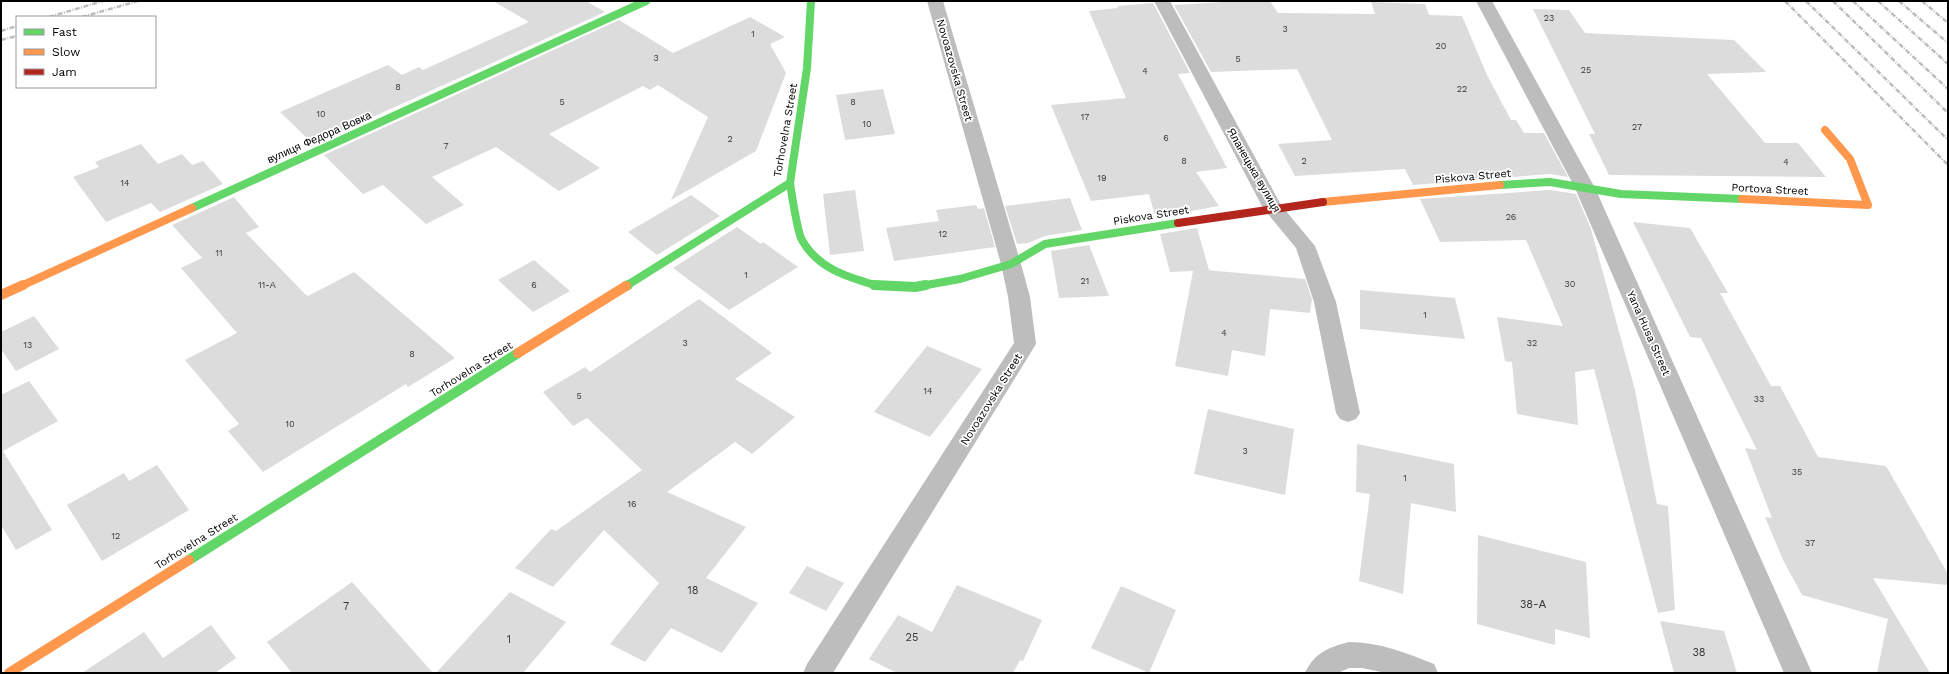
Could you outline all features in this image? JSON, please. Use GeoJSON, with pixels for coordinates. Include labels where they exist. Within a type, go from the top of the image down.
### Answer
{"type":"FeatureCollection","features":[{"type":"Feature","properties":{"kind":"street","name":"вулиця Федора Вовка"},"geometry":{"type":"LineString","coordinates":[[1,295],[646,1]]}},
{"type":"Feature","properties":{"kind":"street","name":"Torhovelna Street"},"geometry":{"type":"LineString","coordinates":[[9,673],[790,183],[807,68],[811,1]]}},
{"type":"Feature","properties":{"kind":"street","name":"Novoazovska Street"},"geometry":{"type":"LineString","coordinates":[[818,673],[1025,344],[1019,298],[1011,264],[935,1]]}},
{"type":"Feature","properties":{"kind":"street","name":"Яланецька вулиця"},"geometry":{"type":"LineString","coordinates":[[1162,1],[1273,208],[1305,246],[1325,302],[1348,413]]}},
{"type":"Feature","properties":{"kind":"street","name":"Yana Husa Street"},"geometry":{"type":"LineString","coordinates":[[1484,1],[1585,188],[1798,673]]}},
{"type":"Feature","properties":{"kind":"street","name":"Portova Street"},"geometry":{"type":"LineString","coordinates":[[1585,188],[1621,194],[1868,205],[1850,159],[1825,130]]}},
{"type":"Feature","properties":{"kind":"street","name":"Piskova Street"},"geometry":{"type":"LineString","coordinates":[[790,183],[801,239],[817,260],[844,276],[878,286],[916,287],[960,279],[1011,264],[1045,244],[1273,208],[1456,188],[1526,183],[1550,182],[1585,188]]}},
{"type":"Feature","properties":{"kind":"street"},"geometry":{"type":"LineString","coordinates":[[1319,673],[1330,662],[1344,656],[1361,655],[1424,673]]}},
{"type":"Feature","properties":{"kind":"building"},"geometry":{"type":"Polygon","coordinates":[[[493,1],[586,1],[605,12],[313,144],[280,112],[388,65],[402,75],[419,67],[423,70],[529,22],[493,1]]]}},
{"type":"Feature","properties":{"kind":"building"},"geometry":{"type":"Polygon","coordinates":[[[1240,1],[1270,1],[1278,13],[1375,14],[1371,2],[1425,4],[1429,15],[1462,16],[1487,75],[1511,120],[1516,120],[1524,133],[1544,133],[1568,177],[1550,174],[1413,185],[1405,169],[1295,176],[1278,144],[1332,140],[1297,69],[1211,72],[1174,5],[1240,1]]]}},
{"type":"Feature","properties":{"kind":"building"},"geometry":{"type":"Polygon","coordinates":[[[1153,3],[1190,73],[1178,74],[1227,168],[1196,172],[1219,206],[1191,211],[1192,213],[1156,219],[1149,194],[1091,201],[1051,105],[1126,98],[1089,11],[1118,8],[1117,6],[1153,3]]]}},
{"type":"Feature","properties":{"kind":"building"},"geometry":{"type":"Polygon","coordinates":[[[1533,9],[1569,10],[1585,33],[1734,40],[1766,72],[1707,74],[1765,143],[1798,143],[1826,177],[1609,175],[1589,134],[1595,134],[1533,9]]]}},
{"type":"Feature","properties":{"kind":"building"},"geometry":{"type":"Polygon","coordinates":[[[750,17],[785,37],[770,44],[786,73],[756,151],[671,200],[708,117],[658,85],[650,90],[643,86],[549,134],[600,168],[559,191],[496,147],[432,177],[464,205],[426,224],[383,185],[363,194],[324,155],[619,20],[673,53],[750,17]]]}},
{"type":"Feature","properties":{"kind":"building"},"geometry":{"type":"Polygon","coordinates":[[[883,89],[895,134],[845,140],[836,95],[883,89]]]}},
{"type":"Feature","properties":{"kind":"building"},"geometry":{"type":"Polygon","coordinates":[[[141,144],[158,164],[182,154],[192,165],[203,161],[223,184],[160,212],[151,203],[106,222],[73,177],[99,167],[95,162],[141,144]]]}},
{"type":"Feature","properties":{"kind":"building"},"geometry":{"type":"Polygon","coordinates":[[[855,190],[864,251],[830,255],[823,194],[855,190]]]}},
{"type":"Feature","properties":{"kind":"building"},"geometry":{"type":"Polygon","coordinates":[[[1550,190],[1576,194],[1591,229],[1635,390],[1657,504],[1668,506],[1675,610],[1658,613],[1594,369],[1575,372],[1578,425],[1517,414],[1512,362],[1505,361],[1497,317],[1563,326],[1526,240],[1440,242],[1420,199],[1550,190]]]}},
{"type":"Feature","properties":{"kind":"building"},"geometry":{"type":"Polygon","coordinates":[[[691,195],[720,216],[657,255],[628,232],[691,195]]]}},
{"type":"Feature","properties":{"kind":"building"},"geometry":{"type":"Polygon","coordinates":[[[234,197],[259,227],[246,233],[305,294],[308,296],[354,272],[455,358],[408,387],[406,384],[263,472],[228,431],[239,424],[185,360],[237,333],[181,268],[202,258],[172,225],[234,197]]]}},
{"type":"Feature","properties":{"kind":"building"},"geometry":{"type":"Polygon","coordinates":[[[1070,198],[1082,230],[1045,236],[1028,243],[1017,244],[1005,206],[1070,198]]]}},
{"type":"Feature","properties":{"kind":"building"},"geometry":{"type":"Polygon","coordinates":[[[976,205],[978,209],[984,208],[995,247],[894,261],[886,228],[939,221],[936,210],[976,205]]]}},
{"type":"Feature","properties":{"kind":"building"},"geometry":{"type":"Polygon","coordinates":[[[1633,222],[1690,228],[1728,293],[1720,293],[1771,386],[1780,386],[1818,457],[1886,466],[1948,574],[1948,585],[1873,578],[1930,673],[1877,673],[1888,619],[1802,595],[1783,560],[1765,517],[1772,518],[1745,448],[1757,450],[1701,338],[1690,337],[1633,222]]]}},
{"type":"Feature","properties":{"kind":"building"},"geometry":{"type":"Polygon","coordinates":[[[737,227],[761,244],[763,242],[798,267],[729,310],[673,268],[737,227]]]}},
{"type":"Feature","properties":{"kind":"building"},"geometry":{"type":"Polygon","coordinates":[[[1197,228],[1209,270],[1206,270],[1305,279],[1312,299],[1310,313],[1270,309],[1265,356],[1232,350],[1228,376],[1175,366],[1193,271],[1170,272],[1160,234],[1197,228]]]}},
{"type":"Feature","properties":{"kind":"building"},"geometry":{"type":"Polygon","coordinates":[[[1089,245],[1109,296],[1059,298],[1051,251],[1089,245]]]}},
{"type":"Feature","properties":{"kind":"building"},"geometry":{"type":"Polygon","coordinates":[[[534,260],[570,291],[533,312],[498,280],[534,260]]]}},
{"type":"Feature","properties":{"kind":"building"},"geometry":{"type":"Polygon","coordinates":[[[1360,290],[1455,298],[1465,339],[1360,329],[1360,290]]]}},
{"type":"Feature","properties":{"kind":"building"},"geometry":{"type":"Polygon","coordinates":[[[699,299],[772,353],[735,379],[795,417],[752,454],[735,442],[667,492],[746,527],[706,578],[758,603],[722,653],[671,628],[645,662],[610,644],[659,583],[604,530],[553,587],[515,568],[551,529],[556,531],[642,470],[587,418],[573,426],[543,392],[585,367],[590,372],[699,299]]]}},
{"type":"Feature","properties":{"kind":"building"},"geometry":{"type":"Polygon","coordinates":[[[34,316],[59,349],[16,371],[1,349],[1,332],[34,316]]]}},
{"type":"Feature","properties":{"kind":"building"},"geometry":{"type":"Polygon","coordinates":[[[927,346],[982,369],[930,437],[874,412],[927,346]]]}},
{"type":"Feature","properties":{"kind":"building"},"geometry":{"type":"Polygon","coordinates":[[[29,381],[58,421],[3,451],[52,530],[16,550],[1,525],[1,395],[29,381]]]}},
{"type":"Feature","properties":{"kind":"building"},"geometry":{"type":"Polygon","coordinates":[[[1208,409],[1294,429],[1285,495],[1194,474],[1208,409]]]}},
{"type":"Feature","properties":{"kind":"building"},"geometry":{"type":"Polygon","coordinates":[[[1357,444],[1454,464],[1456,512],[1411,503],[1403,594],[1359,581],[1370,494],[1356,492],[1357,444]]]}},
{"type":"Feature","properties":{"kind":"building"},"geometry":{"type":"Polygon","coordinates":[[[157,465],[189,510],[102,561],[67,505],[124,473],[129,481],[157,465]]]}},
{"type":"Feature","properties":{"kind":"building"},"geometry":{"type":"Polygon","coordinates":[[[1478,535],[1586,562],[1590,638],[1555,629],[1555,645],[1477,624],[1478,535]]]}},
{"type":"Feature","properties":{"kind":"building"},"geometry":{"type":"Polygon","coordinates":[[[807,566],[844,583],[826,611],[789,593],[807,566]]]}},
{"type":"Feature","properties":{"kind":"building"},"geometry":{"type":"Polygon","coordinates":[[[352,582],[433,673],[292,673],[267,642],[352,582]]]}},
{"type":"Feature","properties":{"kind":"building"},"geometry":{"type":"Polygon","coordinates":[[[957,585],[1042,620],[1023,661],[1020,660],[1013,673],[897,673],[869,659],[898,615],[932,632],[957,585]]]}},
{"type":"Feature","properties":{"kind":"building"},"geometry":{"type":"Polygon","coordinates":[[[1121,586],[1176,610],[1149,673],[1091,648],[1121,586]]]}},
{"type":"Feature","properties":{"kind":"building"},"geometry":{"type":"Polygon","coordinates":[[[510,592],[566,622],[523,673],[436,673],[510,592]]]}},
{"type":"Feature","properties":{"kind":"building"},"geometry":{"type":"Polygon","coordinates":[[[1660,621],[1724,631],[1737,673],[1674,673],[1660,621]]]}},
{"type":"Feature","properties":{"kind":"building"},"geometry":{"type":"Polygon","coordinates":[[[211,625],[236,658],[215,673],[82,673],[144,632],[163,658],[211,625]]]}},
{"type":"Feature","properties":{"kind":"railway"},"geometry":{"type":"LineString","coordinates":[[52,16],[103,1]]}},
{"type":"Feature","properties":{"kind":"railway"},"geometry":{"type":"LineString","coordinates":[[86,16],[138,1]]}},
{"type":"Feature","properties":{"kind":"railway"},"geometry":{"type":"LineString","coordinates":[[1785,1],[1948,165]]}},
{"type":"Feature","properties":{"kind":"railway"},"geometry":{"type":"LineString","coordinates":[[1806,1],[1948,140]]}},
{"type":"Feature","properties":{"kind":"railway"},"geometry":{"type":"LineString","coordinates":[[1833,1],[1948,113]]}},
{"type":"Feature","properties":{"kind":"railway"},"geometry":{"type":"LineString","coordinates":[[1853,1],[1948,89]]}},
{"type":"Feature","properties":{"kind":"railway"},"geometry":{"type":"LineString","coordinates":[[1878,1],[1948,64]]}},
{"type":"Feature","properties":{"kind":"railway"},"geometry":{"type":"LineString","coordinates":[[1899,1],[1948,43]]}},
{"type":"Feature","properties":{"kind":"railway"},"geometry":{"type":"LineString","coordinates":[[1922,1],[1948,23]]}},
{"type":"Feature","properties":{"kind":"railway"},"geometry":{"type":"LineString","coordinates":[[1,31],[16,26]]}},
{"type":"Feature","properties":{"kind":"railway"},"geometry":{"type":"LineString","coordinates":[[1,40],[16,36]]}},
{"type":"Feature","properties":{"kind":"traffic: fast"},"geometry":{"type":"LineString","coordinates":[[192,208],[646,1]]}},
{"type":"Feature","properties":{"kind":"traffic: fast"},"geometry":{"type":"LineString","coordinates":[[626,286],[790,183],[807,68],[811,1]]}},
{"type":"Feature","properties":{"kind":"traffic: fast"},"geometry":{"type":"LineString","coordinates":[[1500,185],[1550,182],[1621,194],[1742,199]]}},
{"type":"Feature","properties":{"kind":"traffic: fast"},"geometry":{"type":"LineString","coordinates":[[790,183],[801,239],[817,260],[844,276],[878,286],[915,287],[960,279],[1011,264],[1045,244],[1178,223]]}},
{"type":"Feature","properties":{"kind":"traffic: fast"},"geometry":{"type":"LineString","coordinates":[[189,560],[518,353]]}},
{"type":"Feature","properties":{"kind":"traffic: slow"},"geometry":{"type":"LineString","coordinates":[[1742,199],[1868,205],[1850,159],[1825,130]]}},
{"type":"Feature","properties":{"kind":"traffic: slow"},"geometry":{"type":"LineString","coordinates":[[1323,202],[1456,188],[1500,185]]}},
{"type":"Feature","properties":{"kind":"traffic: slow"},"geometry":{"type":"LineString","coordinates":[[1,295],[192,208]]}},
{"type":"Feature","properties":{"kind":"traffic: slow"},"geometry":{"type":"LineString","coordinates":[[518,353],[626,286]]}},
{"type":"Feature","properties":{"kind":"traffic: slow"},"geometry":{"type":"LineString","coordinates":[[9,673],[189,560]]}},
{"type":"Feature","properties":{"kind":"traffic: jam"},"geometry":{"type":"LineString","coordinates":[[1178,223],[1273,208],[1323,202]]}}]}
